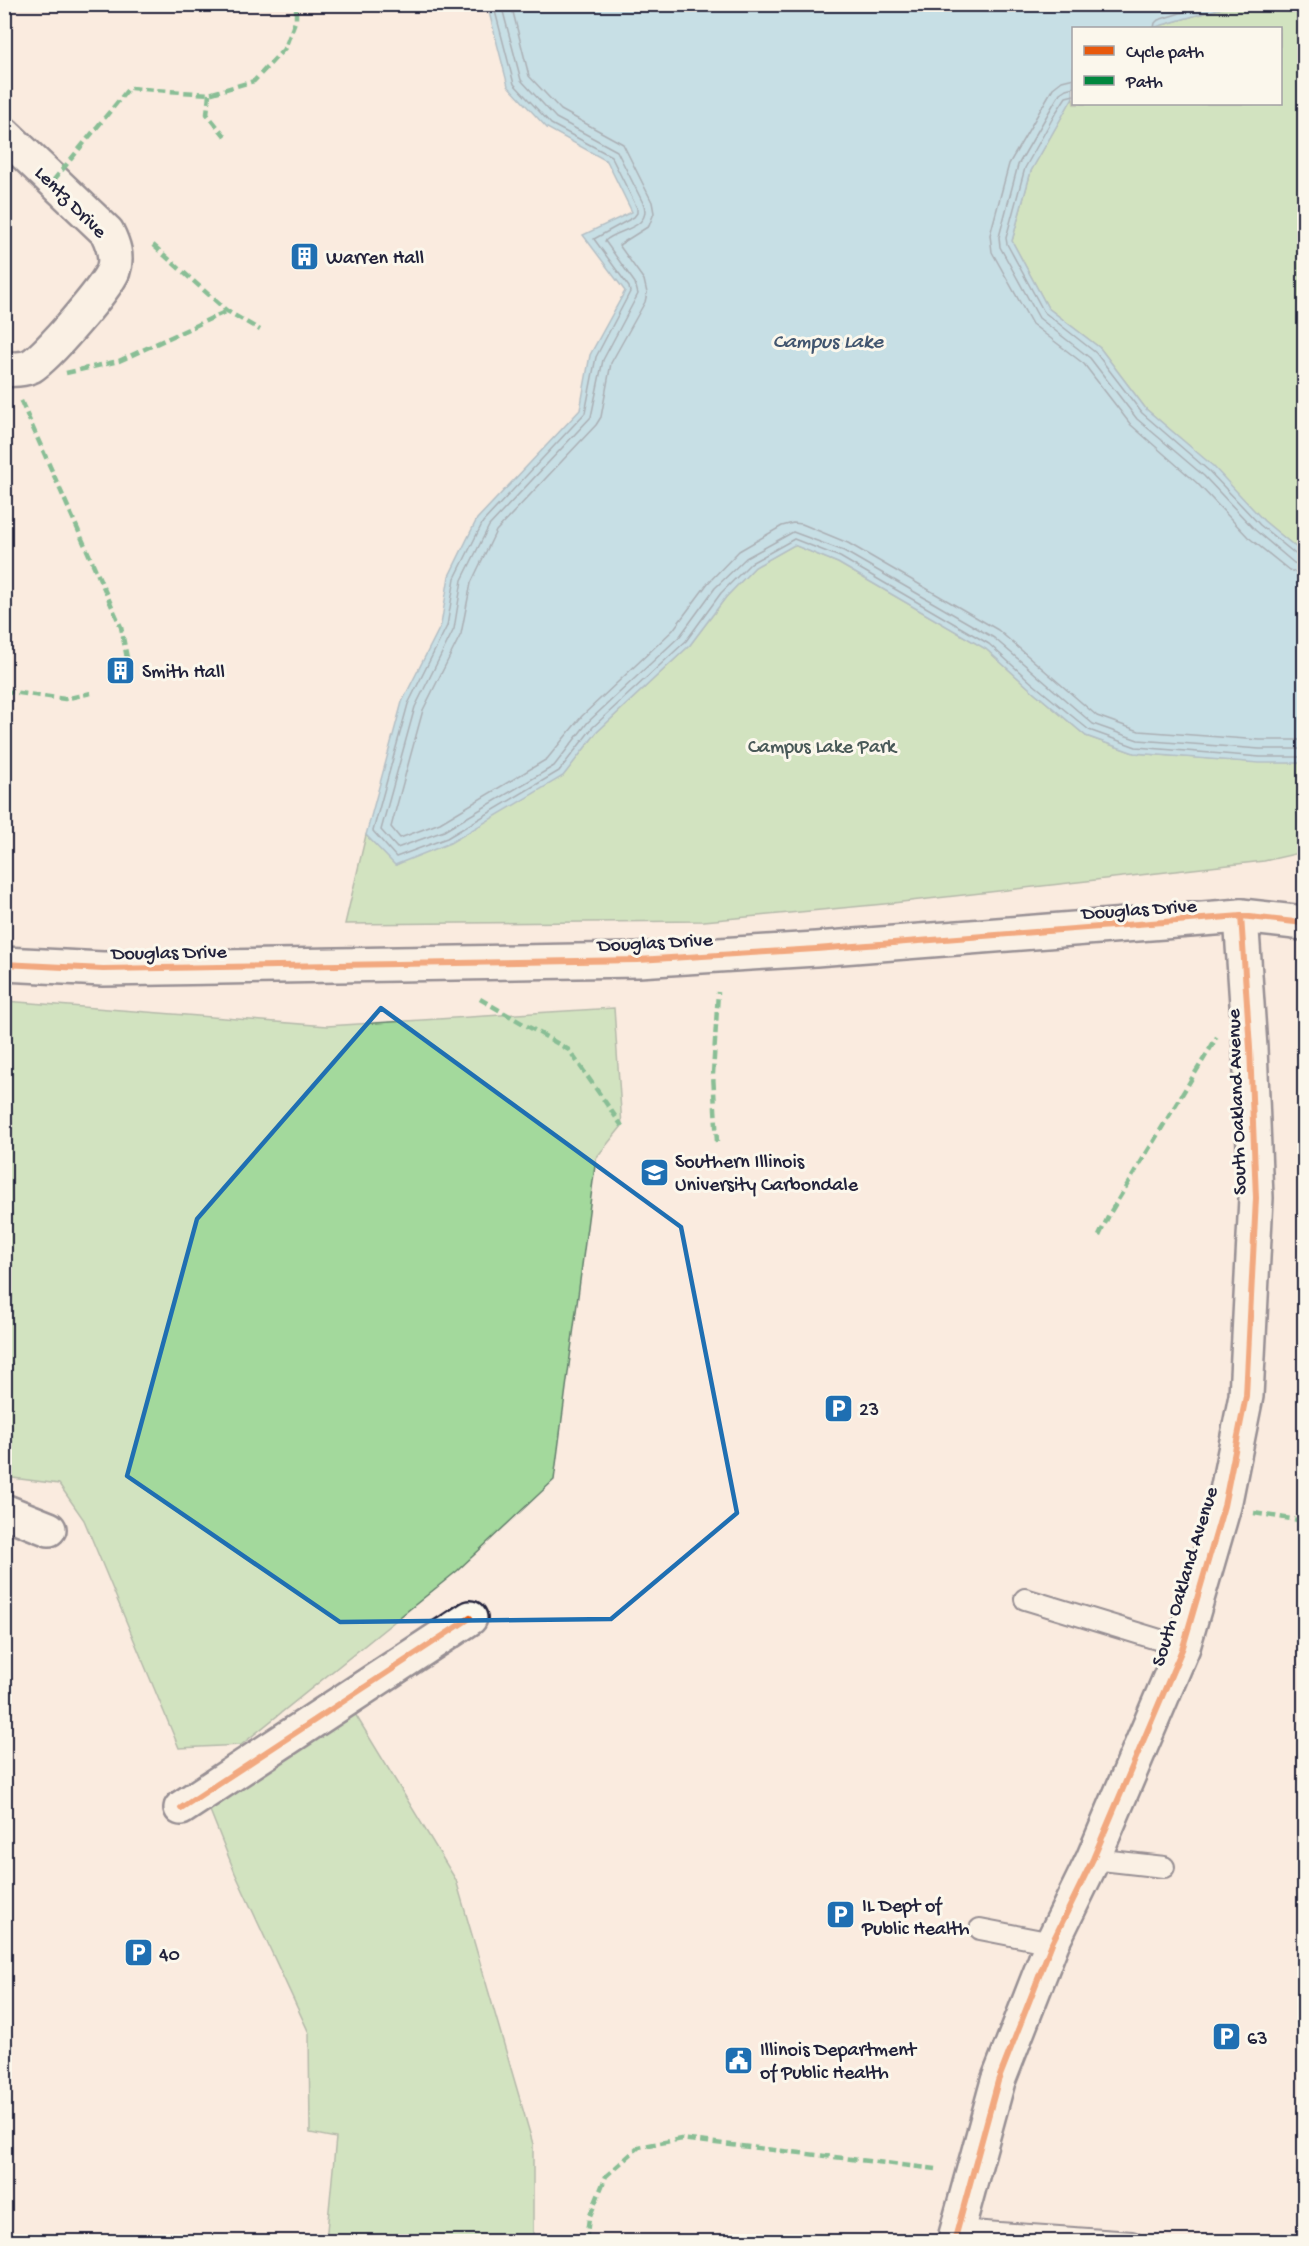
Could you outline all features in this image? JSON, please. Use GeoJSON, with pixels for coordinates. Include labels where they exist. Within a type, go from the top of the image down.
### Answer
{"type":"FeatureCollection","features":[{"type":"Feature","properties":{"kind":"street","name":"Lentz Drive"},"geometry":{"type":"LineString","coordinates":[[4,134],[107,232],[114,247],[115,256],[113,271],[69,330],[31,366],[4,369]]}},
{"type":"Feature","properties":{"kind":"street"},"geometry":{"type":"LineString","coordinates":[[1241,916],[1305,901]]}},
{"type":"Feature","properties":{"kind":"street","name":"Douglas Drive"},"geometry":{"type":"LineString","coordinates":[[4,964],[103,969],[638,960],[816,949],[1241,916],[1305,923]]}},
{"type":"Feature","properties":{"kind":"street","name":"South Oakland Avenue"},"geometry":{"type":"LineString","coordinates":[[955,2236],[998,2081],[1052,1943],[1093,1859],[1183,1647],[1224,1506],[1246,1396],[1256,1198],[1250,1048],[1241,916]]}},
{"type":"Feature","properties":{"kind":"street"},"geometry":{"type":"LineString","coordinates":[[4,1511],[49,1529]]}},
{"type":"Feature","properties":{"kind":"street"},"geometry":{"type":"LineString","coordinates":[[181,1808],[470,1618]]}},
{"type":"Feature","properties":{"kind":"lane"},"geometry":{"type":"LineString","coordinates":[[1025,1599],[1183,1647]]}},
{"type":"Feature","properties":{"kind":"lane"},"geometry":{"type":"LineString","coordinates":[[1093,1859],[1164,1867]]}},
{"type":"Feature","properties":{"kind":"lane"},"geometry":{"type":"LineString","coordinates":[[980,1929],[1052,1943]]}},
{"type":"Feature","properties":{"kind":"lane"},"geometry":{"type":"LineString","coordinates":[[955,2236],[1132,2241]]}},
{"type":"Feature","properties":{"kind":"highlighted area"},"geometry":{"type":"Polygon","coordinates":[[[381,1008],[681,1227],[737,1513],[611,1619],[340,1622],[127,1476],[197,1219],[381,1008]]]}},
{"type":"Feature","properties":{"kind":"green space"},"geometry":{"type":"Polygon","coordinates":[[[1232,5],[1304,5],[1304,554],[1264,521],[1210,464],[1146,409],[1100,348],[1048,308],[1012,241],[1031,171],[1072,99],[1072,105],[1282,105],[1282,27],[1155,27],[1232,5]]]}},
{"type":"Feature","properties":{"kind":"green space","name":"Campus Lake Park"},"geometry":{"type":"Polygon","coordinates":[[[794,545],[838,563],[986,649],[1086,736],[1134,753],[1252,762],[1304,763],[1304,852],[1264,861],[884,904],[704,921],[345,924],[366,835],[396,865],[563,776],[597,732],[690,645],[726,597],[755,567],[794,545]]]}},
{"type":"Feature","properties":{"kind":"green space"},"geometry":{"type":"Polygon","coordinates":[[[5,1001],[327,1026],[614,1008],[622,1126],[596,1158],[554,1480],[457,1571],[241,1745],[179,1748],[84,1520],[59,1484],[5,1477],[5,1001]]]}},
{"type":"Feature","properties":{"kind":"green space"},"geometry":{"type":"Polygon","coordinates":[[[346,1699],[456,1880],[533,2144],[533,2241],[326,2241],[336,2138],[310,2133],[309,2033],[235,1873],[203,1793],[346,1699]]]}},
{"type":"Feature","properties":{"kind":"water","name":"Campus Lake"},"geometry":{"type":"Polygon","coordinates":[[[485,5],[1232,5],[1155,27],[1072,27],[1072,99],[1031,171],[1012,241],[1048,308],[1100,348],[1146,409],[1213,466],[1264,521],[1304,554],[1304,763],[1259,763],[1134,753],[1086,736],[986,649],[838,563],[794,545],[755,567],[726,597],[690,645],[597,732],[563,776],[450,843],[395,865],[366,835],[402,702],[441,625],[449,576],[477,519],[580,410],[590,355],[625,291],[583,235],[632,212],[607,161],[547,128],[508,86],[489,12],[485,5]]]}},
{"type":"Feature","properties":{"kind":"marked path"},"geometry":{"type":"LineString","coordinates":[[53,181],[129,88],[209,94],[254,81],[285,48],[296,19],[296,4]]}},
{"type":"Feature","properties":{"kind":"marked path"},"geometry":{"type":"LineString","coordinates":[[209,94],[207,114],[225,136]]}},
{"type":"Feature","properties":{"kind":"marked path"},"geometry":{"type":"LineString","coordinates":[[153,245],[227,311],[260,330]]}},
{"type":"Feature","properties":{"kind":"marked path"},"geometry":{"type":"LineString","coordinates":[[66,373],[119,361],[227,311]]}},
{"type":"Feature","properties":{"kind":"marked path"},"geometry":{"type":"LineString","coordinates":[[21,401],[121,627],[127,658]]}},
{"type":"Feature","properties":{"kind":"marked path"},"geometry":{"type":"LineString","coordinates":[[4,691],[65,699],[91,693]]}},
{"type":"Feature","properties":{"kind":"marked path"},"geometry":{"type":"LineString","coordinates":[[717,1142],[713,1074],[718,992]]}},
{"type":"Feature","properties":{"kind":"marked path"},"geometry":{"type":"LineString","coordinates":[[480,999],[569,1050],[622,1126]]}},
{"type":"Feature","properties":{"kind":"marked path"},"geometry":{"type":"LineString","coordinates":[[1099,1236],[1110,1213],[1217,1037]]}},
{"type":"Feature","properties":{"kind":"marked path"},"geometry":{"type":"LineString","coordinates":[[1254,1513],[1304,1521]]}},
{"type":"Feature","properties":{"kind":"marked path"},"geometry":{"type":"LineString","coordinates":[[586,2242],[589,2218],[606,2176],[639,2147],[681,2139],[936,2169]]}},
{"type":"Feature","properties":{"kind":"cycle path"},"geometry":{"type":"LineString","coordinates":[[4,964],[103,969],[638,960],[816,949],[1241,916],[1304,923]]}},
{"type":"Feature","properties":{"kind":"cycle path"},"geometry":{"type":"LineString","coordinates":[[954,2242],[998,2081],[1052,1943],[1093,1859],[1183,1647],[1224,1506],[1246,1396],[1256,1198],[1250,1048],[1241,916]]}},
{"type":"Feature","properties":{"kind":"cycle path"},"geometry":{"type":"LineString","coordinates":[[181,1808],[470,1618]]}},
{"type":"Feature","properties":{"kind":"place","name":"Warren Hall"},"geometry":{"type":"Point","coordinates":[305,256]}},
{"type":"Feature","properties":{"kind":"place","name":"Smith Hall"},"geometry":{"type":"Point","coordinates":[121,670]}},
{"type":"Feature","properties":{"kind":"place","name":"Southern Illinois University Carbondale"},"geometry":{"type":"Point","coordinates":[654,1172]}},
{"type":"Feature","properties":{"kind":"place","name":"23"},"geometry":{"type":"Point","coordinates":[838,1408]}},
{"type":"Feature","properties":{"kind":"place","name":"IL Dept of Public Health"},"geometry":{"type":"Point","coordinates":[841,1915]}},
{"type":"Feature","properties":{"kind":"place","name":"40"},"geometry":{"type":"Point","coordinates":[138,1953]}},
{"type":"Feature","properties":{"kind":"place","name":"63"},"geometry":{"type":"Point","coordinates":[1226,2037]}},
{"type":"Feature","properties":{"kind":"place","name":"Illinois Department of Public Health"},"geometry":{"type":"Point","coordinates":[739,2060]}}]}
